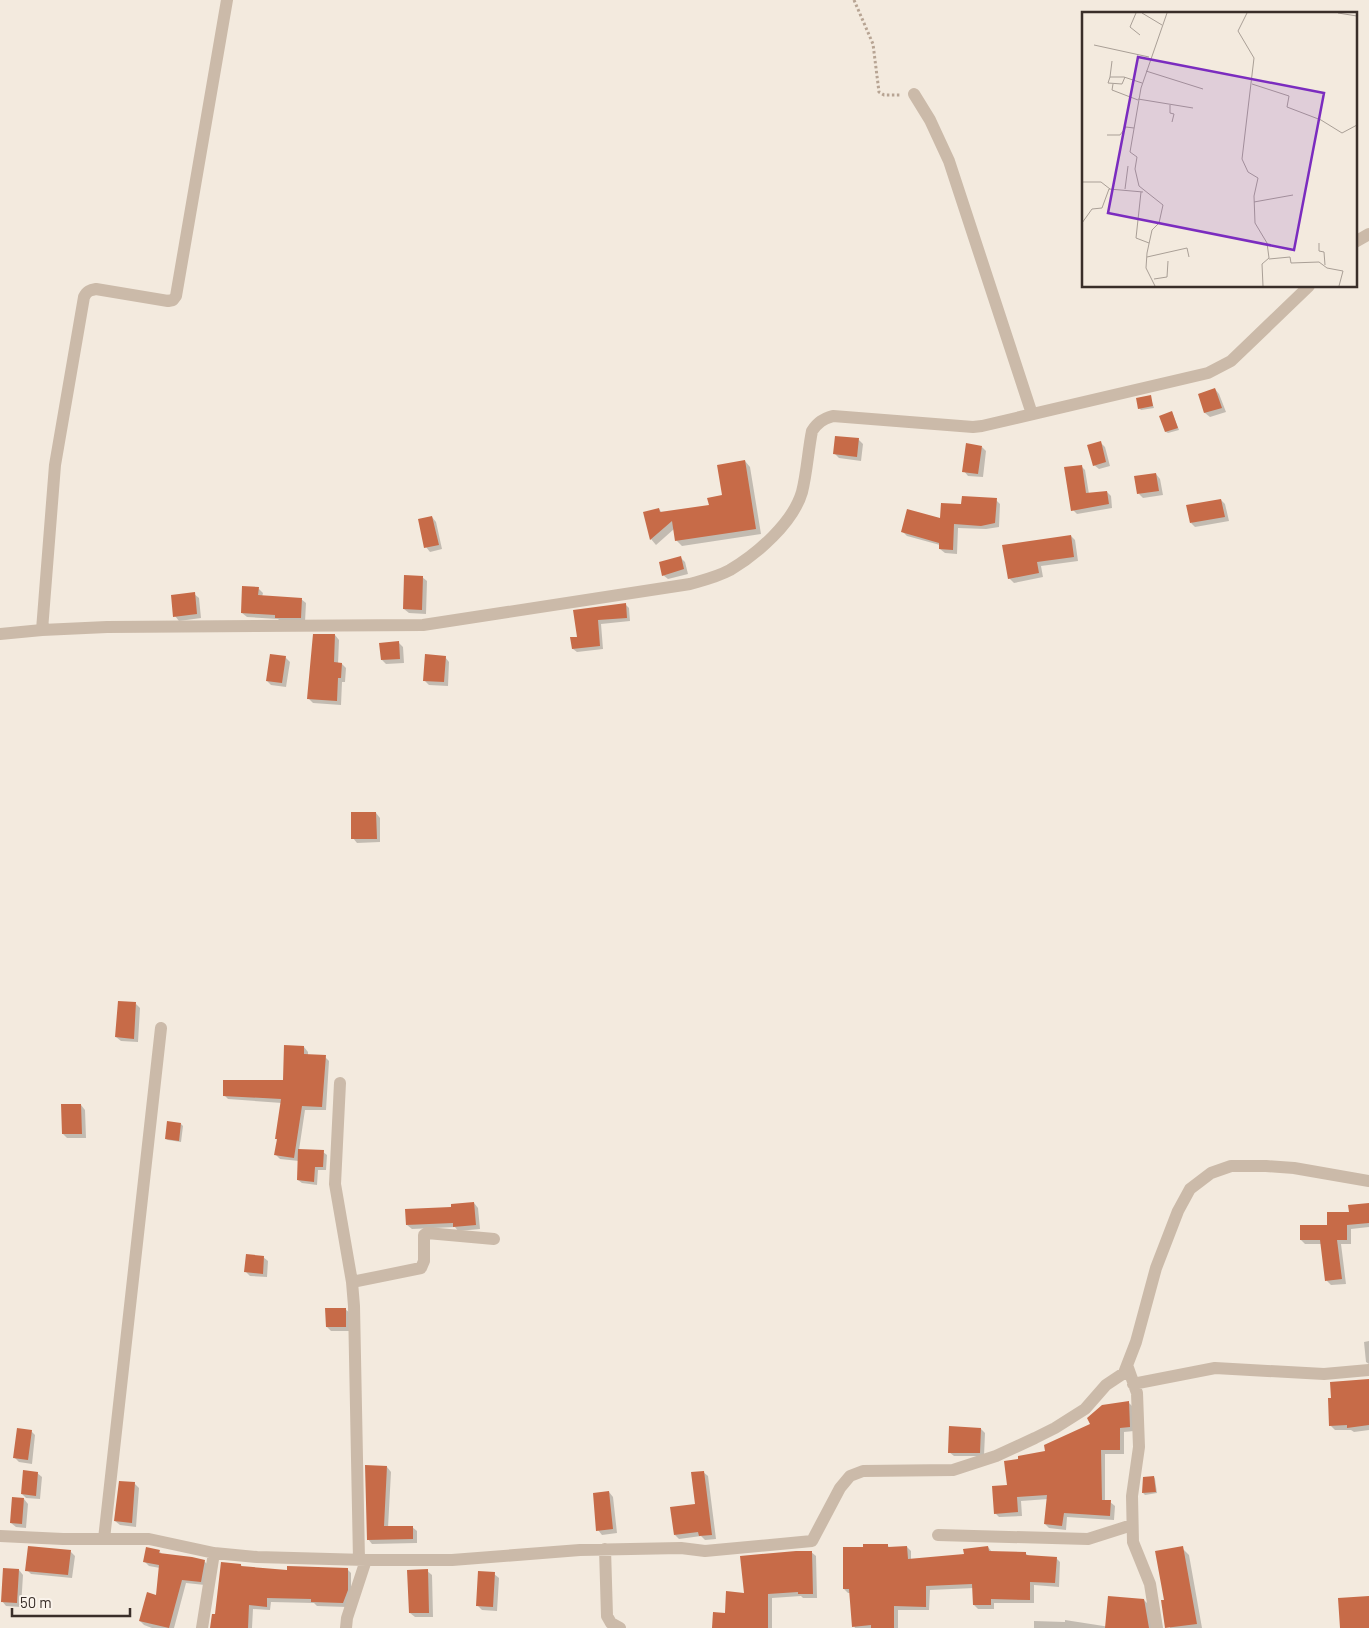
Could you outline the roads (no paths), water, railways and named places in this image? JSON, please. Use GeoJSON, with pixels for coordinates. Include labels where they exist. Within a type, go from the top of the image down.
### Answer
{"type":"FeatureCollection","features":[{"type":"Feature","properties":{"kind":"street"},"geometry":{"type":"LineString","coordinates":[[42,630],[55,465],[84,297],[86,293],[96,290],[168,301],[176,296],[227,0]]}},
{"type":"Feature","properties":{"kind":"street"},"geometry":{"type":"LineString","coordinates":[[914,94],[930,120],[949,161],[1032,414]]}},
{"type":"Feature","properties":{"kind":"street"},"geometry":{"type":"LineString","coordinates":[[1356,241],[1369,234]]}},
{"type":"Feature","properties":{"kind":"street"},"geometry":{"type":"LineString","coordinates":[[0,634],[107,627],[409,626],[690,584],[712,578],[730,569],[761,547],[790,516],[801,492],[812,431],[817,423],[824,419],[833,416],[973,427],[1208,373],[1231,362],[1307,288]]}},
{"type":"Feature","properties":{"kind":"street"},"geometry":{"type":"LineString","coordinates":[[104,1539],[160,1028]]}},
{"type":"Feature","properties":{"kind":"street"},"geometry":{"type":"LineString","coordinates":[[340,1083],[335,1184],[352,1282],[354,1306],[363,1560],[346,1628]]}},
{"type":"Feature","properties":{"kind":"street"},"geometry":{"type":"LineString","coordinates":[[0,1536],[149,1539],[214,1553],[257,1557],[363,1560],[452,1560],[580,1550],[681,1548],[705,1551],[812,1541],[840,1488],[850,1476],[863,1471],[953,1470],[996,1456],[1055,1428],[1085,1409],[1106,1385],[1124,1373],[1136,1342],[1156,1268],[1178,1210],[1190,1189],[1211,1173],[1231,1166],[1266,1166],[1294,1168],[1369,1181]]}},
{"type":"Feature","properties":{"kind":"street"},"geometry":{"type":"LineString","coordinates":[[352,1282],[420,1268],[424,1261],[424,1236],[427,1233],[494,1240]]}},
{"type":"Feature","properties":{"kind":"street"},"geometry":{"type":"LineString","coordinates":[[1127,1365],[1137,1393],[1139,1447],[1132,1496],[1133,1542],[1150,1584],[1157,1628]]}},
{"type":"Feature","properties":{"kind":"street"},"geometry":{"type":"LineString","coordinates":[[1133,1384],[1215,1368],[1324,1374],[1369,1370]]}},
{"type":"Feature","properties":{"kind":"street"},"geometry":{"type":"LineString","coordinates":[[938,1535],[1088,1539],[1132,1525]]}},
{"type":"Feature","properties":{"kind":"street"},"geometry":{"type":"LineString","coordinates":[[604,1550],[607,1616],[611,1623],[620,1628]]}},
{"type":"Feature","properties":{"kind":"street"},"geometry":{"type":"LineString","coordinates":[[202,1628],[214,1553]]}}]}
